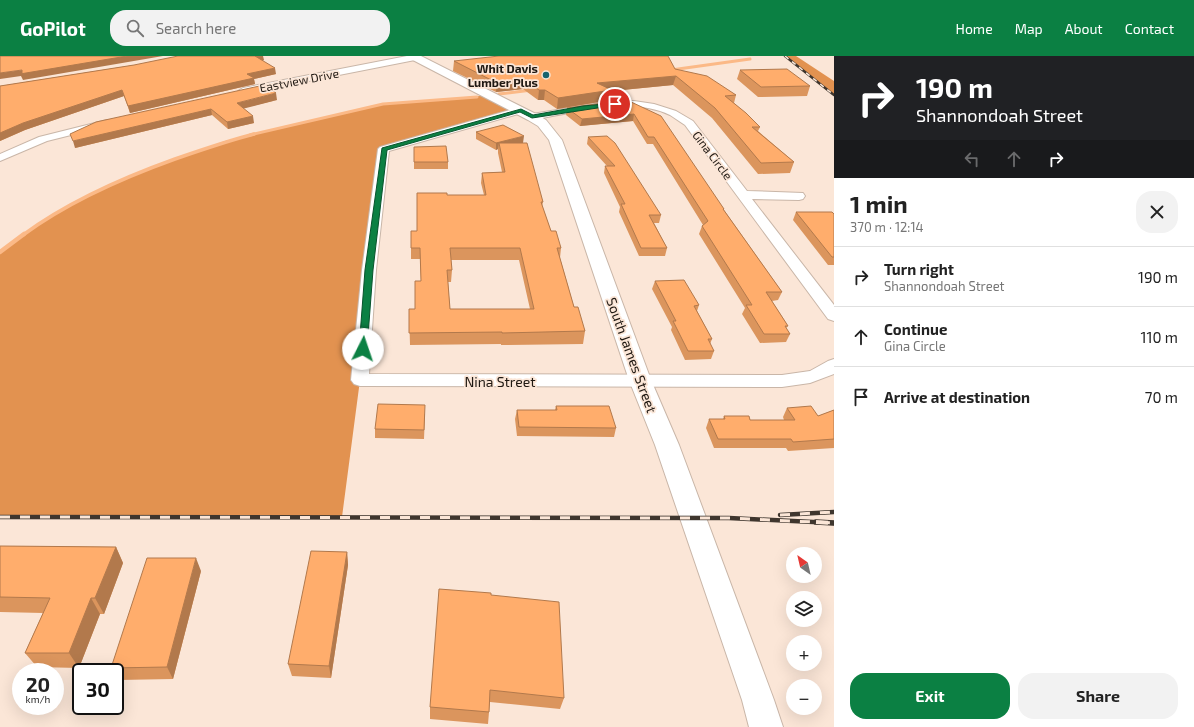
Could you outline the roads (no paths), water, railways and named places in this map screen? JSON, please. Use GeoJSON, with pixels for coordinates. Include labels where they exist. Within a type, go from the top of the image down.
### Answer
{"type":"FeatureCollection","features":[{"type":"Feature","properties":{"kind":"street","name":"Eastview Drive"},"geometry":{"type":"LineString","coordinates":[[237,93],[414,56]]}},
{"type":"Feature","properties":{"kind":"street","name":"South James Street"},"geometry":{"type":"LineString","coordinates":[[414,56],[527,113],[542,123],[555,140],[640,380],[667,445],[758,700],[766,727]]}},
{"type":"Feature","properties":{"kind":"street","name":"Gina Circle"},"geometry":{"type":"LineString","coordinates":[[360,380],[369,270],[384,149],[527,113],[615,104],[641,105],[670,112],[683,118],[689,123],[743,195],[827,297],[834,316]]}},
{"type":"Feature","properties":{"kind":"street"},"geometry":{"type":"LineString","coordinates":[[0,158],[43,139],[116,120]]}},
{"type":"Feature","properties":{"kind":"street"},"geometry":{"type":"LineString","coordinates":[[743,195],[799,196]]}},
{"type":"Feature","properties":{"kind":"street"},"geometry":{"type":"LineString","coordinates":[[640,380],[782,381],[802,379],[818,374],[834,365]]}},
{"type":"Feature","properties":{"kind":"street","name":"Nina Street"},"geometry":{"type":"LineString","coordinates":[[360,380],[640,380]]}},
{"type":"Feature","properties":{"kind":"waterway"},"geometry":{"type":"LineString","coordinates":[[671,70],[750,59]]}},
{"type":"Feature","properties":{"kind":"waterway"},"geometry":{"type":"LineString","coordinates":[[499,94],[532,90]]}},
{"type":"Feature","properties":{"kind":"waterway"},"geometry":{"type":"LineString","coordinates":[[253,134],[383,104],[477,97]]}},
{"type":"Feature","properties":{"kind":"waterway"},"geometry":{"type":"LineString","coordinates":[[23,235],[59,211],[116,182],[175,159],[253,134]]}},
{"type":"Feature","properties":{"kind":"waterway"},"geometry":{"type":"LineString","coordinates":[[0,252],[24,234]]}},
{"type":"Feature","properties":{"kind":"railway"},"geometry":{"type":"LineString","coordinates":[[785,56],[834,95]]}},
{"type":"Feature","properties":{"kind":"railway"},"geometry":{"type":"LineString","coordinates":[[780,515],[834,512]]}},
{"type":"Feature","properties":{"kind":"railway"},"geometry":{"type":"LineString","coordinates":[[0,517],[729,518],[834,523],[816,522]]}},
{"type":"Feature","properties":{"kind":"place","name":"Whit Davis Lumber Plus"},"geometry":{"type":"Point","coordinates":[546,75]}}]}
